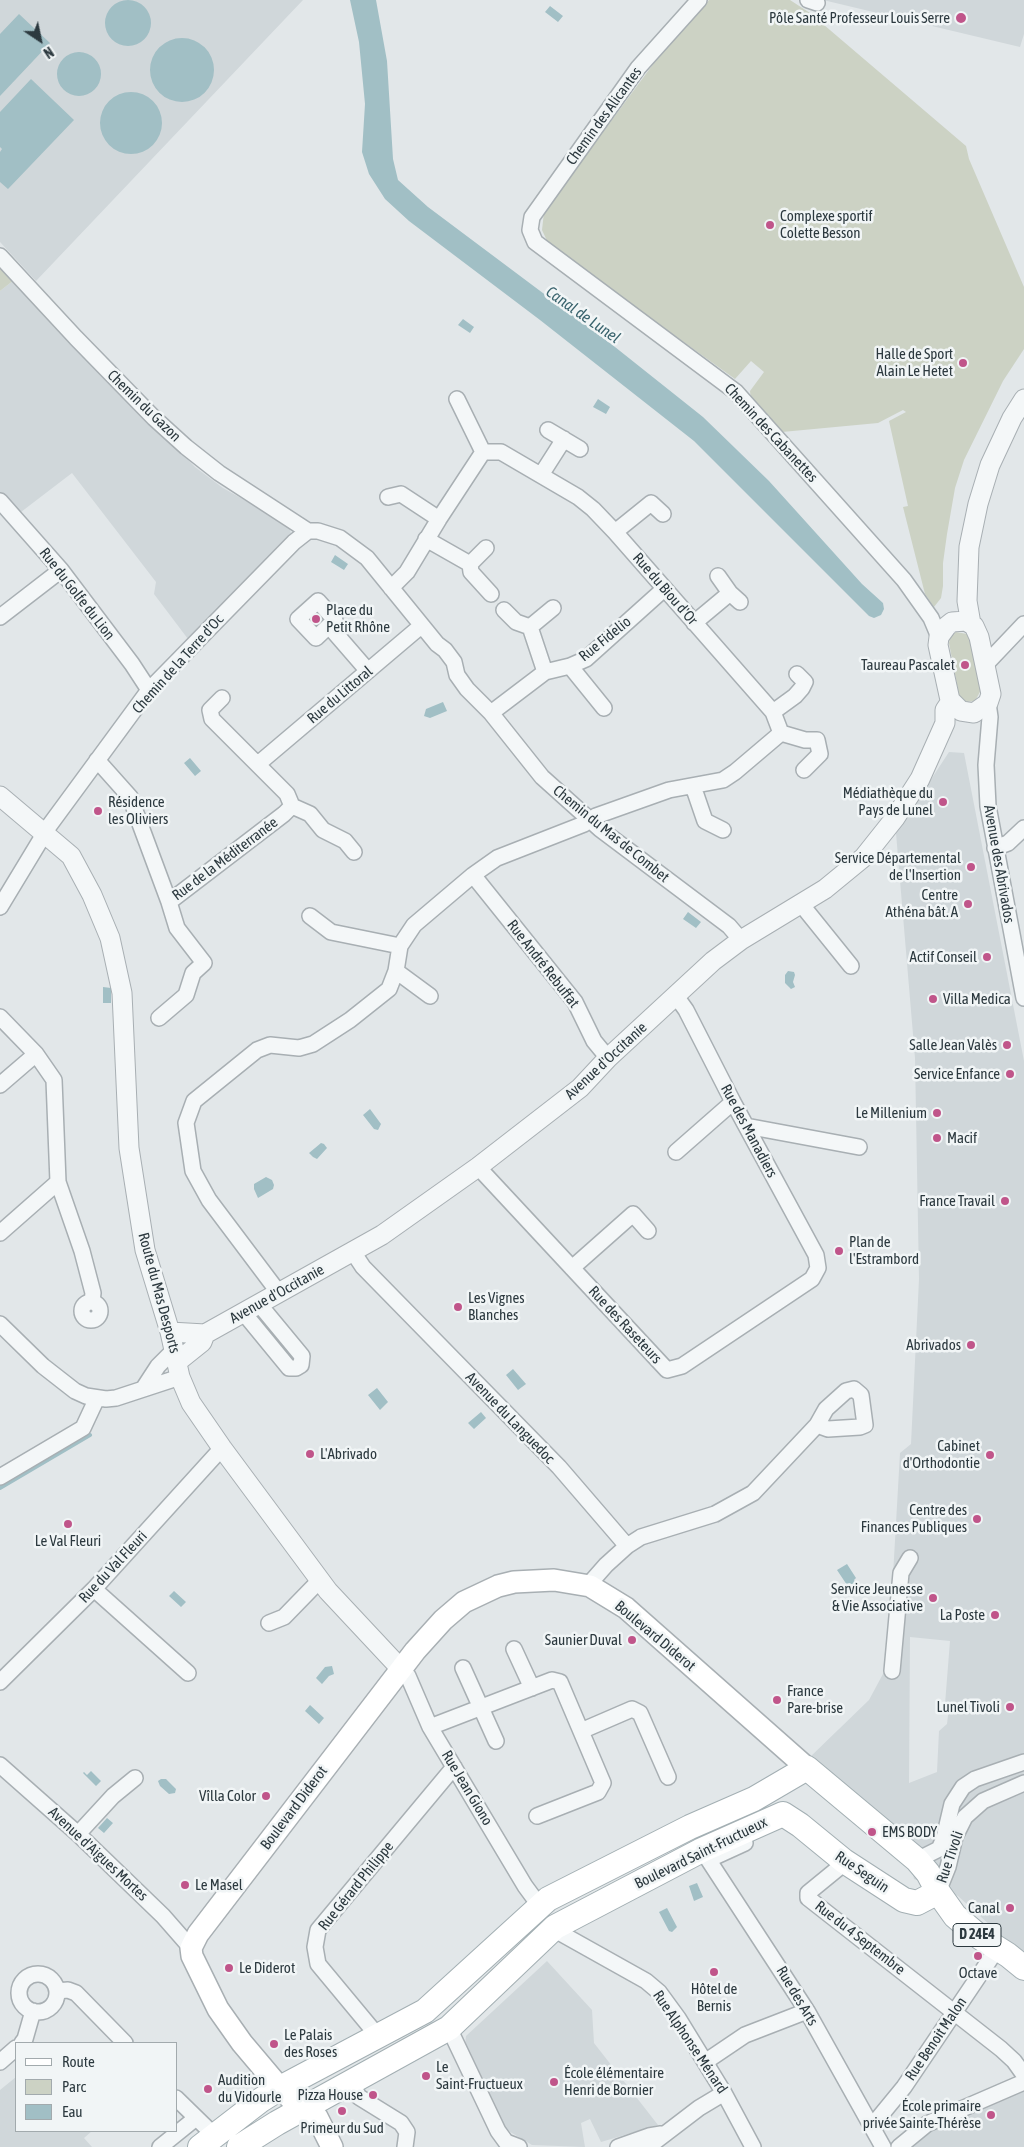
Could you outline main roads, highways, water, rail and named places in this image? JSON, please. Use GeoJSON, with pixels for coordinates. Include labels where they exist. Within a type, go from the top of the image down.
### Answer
{"type":"FeatureCollection","features":[{"type":"Feature","properties":{"kind":"main road","name":"Boulevard Diderot"},"geometry":{"type":"LineString","coordinates":[[280,2088],[242,2043],[218,2009],[192,1956],[192,1948],[210,1918],[401,1669],[442,1620],[464,1602],[498,1586],[535,1580],[554,1580],[590,1586],[626,1608],[807,1768],[917,1860],[928,1873],[938,1892]]}},
{"type":"Feature","properties":{"kind":"main road","name":"Boulevard Saint-Fructueux"},"geometry":{"type":"LineString","coordinates":[[213,2143],[261,2100],[280,2088],[425,2011],[539,1905],[548,1899],[690,1827],[754,1799],[807,1768]]}},
{"type":"Feature","properties":{"kind":"main road","name":"Boulevard Saint-Fructueux"},"geometry":{"type":"LineString","coordinates":[[239,2147],[449,2028],[554,1927],[706,1854],[783,1814],[793,1821]]}},
{"type":"Feature","properties":{"kind":"main road","name":"Rue Seguin"},"geometry":{"type":"LineString","coordinates":[[793,1821],[844,1861],[904,1900],[917,1903],[938,1892]]}},
{"type":"Feature","properties":{"kind":"main road","name":"D 24E4"},"geometry":{"type":"LineString","coordinates":[[938,1892],[955,1916],[1024,1968]]}},
{"type":"Feature","properties":{"kind":"main road"},"geometry":{"type":"LineString","coordinates":[[539,1905],[554,1927]]}},
{"type":"Feature","properties":{"kind":"main road"},"geometry":{"type":"LineString","coordinates":[[280,2088],[302,2110],[311,2112],[318,2117],[332,2147]]}},
{"type":"Feature","properties":{"kind":"water"},"geometry":{"type":"Polygon","coordinates":[[[128,0],[141,4],[147,10],[151,23],[147,36],[141,42],[128,46],[115,42],[109,36],[105,23],[109,10],[115,4],[128,0]]]}},
{"type":"Feature","properties":{"kind":"water","name":"Canal de Lunel"},"geometry":{"type":"Polygon","coordinates":[[[350,0],[376,0],[387,61],[393,159],[398,180],[428,207],[615,347],[703,417],[769,481],[862,584],[883,603],[884,609],[881,615],[874,618],[869,616],[694,441],[540,320],[409,221],[385,199],[369,174],[362,152],[365,104],[359,42],[350,0]]]}},
{"type":"Feature","properties":{"kind":"water"},"geometry":{"type":"Polygon","coordinates":[[[550,6],[563,16],[558,22],[545,12],[550,6]]]}},
{"type":"Feature","properties":{"kind":"water"},"geometry":{"type":"Polygon","coordinates":[[[19,14],[50,43],[0,96],[0,34],[19,14]]]}},
{"type":"Feature","properties":{"kind":"water"},"geometry":{"type":"Polygon","coordinates":[[[182,38],[200,44],[208,52],[214,70],[208,88],[200,96],[182,102],[164,96],[156,88],[150,70],[156,52],[164,44],[182,38]]]}},
{"type":"Feature","properties":{"kind":"water"},"geometry":{"type":"Polygon","coordinates":[[[83,52],[95,58],[100,65],[100,83],[95,90],[88,95],[75,96],[67,93],[60,86],[57,70],[60,62],[67,55],[83,52]]]}},
{"type":"Feature","properties":{"kind":"water"},"geometry":{"type":"Polygon","coordinates":[[[31,79],[74,120],[8,189],[0,182],[0,152],[2,149],[0,147],[0,112],[31,79]]]}},
{"type":"Feature","properties":{"kind":"water"},"geometry":{"type":"Polygon","coordinates":[[[125,92],[137,92],[153,101],[160,111],[162,123],[160,135],[153,145],[137,154],[125,154],[114,149],[105,140],[100,129],[100,117],[105,106],[114,97],[125,92]]]}},
{"type":"Feature","properties":{"kind":"water"},"geometry":{"type":"Polygon","coordinates":[[[463,319],[474,327],[470,333],[458,325],[463,319]]]}},
{"type":"Feature","properties":{"kind":"water"},"geometry":{"type":"Polygon","coordinates":[[[598,399],[610,407],[606,414],[593,407],[598,399]]]}},
{"type":"Feature","properties":{"kind":"water"},"geometry":{"type":"Polygon","coordinates":[[[335,555],[348,564],[344,570],[331,562],[335,555]]]}},
{"type":"Feature","properties":{"kind":"water"},"geometry":{"type":"Polygon","coordinates":[[[443,702],[447,711],[430,718],[424,716],[426,709],[443,702]]]}},
{"type":"Feature","properties":{"kind":"water"},"geometry":{"type":"Polygon","coordinates":[[[190,758],[201,771],[195,776],[184,763],[190,758]]]}},
{"type":"Feature","properties":{"kind":"water"},"geometry":{"type":"Polygon","coordinates":[[[688,912],[701,922],[696,928],[683,919],[688,912]]]}},
{"type":"Feature","properties":{"kind":"water"},"geometry":{"type":"Polygon","coordinates":[[[788,971],[794,972],[795,975],[793,982],[795,987],[791,989],[785,983],[785,975],[788,971]]]}},
{"type":"Feature","properties":{"kind":"water"},"geometry":{"type":"Polygon","coordinates":[[[103,987],[111,988],[111,1003],[103,1003],[103,987]]]}},
{"type":"Feature","properties":{"kind":"water"},"geometry":{"type":"Polygon","coordinates":[[[370,1109],[381,1124],[378,1130],[374,1129],[363,1115],[370,1109]]]}},
{"type":"Feature","properties":{"kind":"water"},"geometry":{"type":"Polygon","coordinates":[[[321,1143],[327,1148],[317,1159],[309,1153],[321,1143]]]}},
{"type":"Feature","properties":{"kind":"water"},"geometry":{"type":"Polygon","coordinates":[[[266,1177],[272,1180],[273,1189],[258,1198],[254,1184],[266,1177]]]}},
{"type":"Feature","properties":{"kind":"water"},"geometry":{"type":"Polygon","coordinates":[[[513,1369],[526,1384],[518,1390],[506,1375],[513,1369]]]}},
{"type":"Feature","properties":{"kind":"water"},"geometry":{"type":"Polygon","coordinates":[[[377,1388],[388,1402],[380,1410],[368,1395],[377,1388]]]}},
{"type":"Feature","properties":{"kind":"water"},"geometry":{"type":"Polygon","coordinates":[[[481,1412],[486,1418],[474,1429],[468,1423],[481,1412]]]}},
{"type":"Feature","properties":{"kind":"water"},"geometry":{"type":"Polygon","coordinates":[[[847,1564],[856,1578],[854,1580],[856,1584],[852,1586],[850,1583],[847,1585],[837,1570],[847,1564]]]}},
{"type":"Feature","properties":{"kind":"water"},"geometry":{"type":"Polygon","coordinates":[[[174,1591],[186,1602],[181,1607],[169,1596],[174,1591]]]}},
{"type":"Feature","properties":{"kind":"water"},"geometry":{"type":"Polygon","coordinates":[[[332,1666],[334,1674],[329,1676],[322,1684],[316,1678],[325,1667],[332,1666]]]}},
{"type":"Feature","properties":{"kind":"water"},"geometry":{"type":"Polygon","coordinates":[[[310,1705],[324,1718],[319,1724],[305,1711],[310,1705]]]}},
{"type":"Feature","properties":{"kind":"water"},"geometry":{"type":"Polygon","coordinates":[[[91,1771],[101,1781],[96,1786],[83,1773],[87,1775],[91,1771]]]}},
{"type":"Feature","properties":{"kind":"water"},"geometry":{"type":"Polygon","coordinates":[[[166,1779],[176,1789],[175,1793],[169,1794],[160,1786],[158,1781],[166,1779]]]}},
{"type":"Feature","properties":{"kind":"water"},"geometry":{"type":"Polygon","coordinates":[[[107,1818],[113,1823],[104,1833],[98,1828],[107,1818]]]}},
{"type":"Feature","properties":{"kind":"water"},"geometry":{"type":"Polygon","coordinates":[[[697,1883],[703,1897],[694,1901],[689,1886],[697,1883]]]}},
{"type":"Feature","properties":{"kind":"water"},"geometry":{"type":"Polygon","coordinates":[[[667,1908],[677,1927],[672,1932],[669,1931],[659,1912],[667,1908]]]}},
{"type":"Feature","properties":{"kind":"waterway"},"geometry":{"type":"LineString","coordinates":[[0,1488],[90,1435]]}},
{"type":"Feature","properties":{"kind":"place","name":"Pôle Santé Professeur Louis Serre"},"geometry":{"type":"Point","coordinates":[961,18]}},
{"type":"Feature","properties":{"kind":"place","name":"Complexe sportif Colette Besson"},"geometry":{"type":"Point","coordinates":[770,225]}},
{"type":"Feature","properties":{"kind":"place","name":"Halle de Sport Alain Le Hetet"},"geometry":{"type":"Point","coordinates":[963,363]}},
{"type":"Feature","properties":{"kind":"place","name":"Place du Petit Rhône"},"geometry":{"type":"Point","coordinates":[316,619]}},
{"type":"Feature","properties":{"kind":"place","name":"Taureau Pascalet"},"geometry":{"type":"Point","coordinates":[965,665]}},
{"type":"Feature","properties":{"kind":"place","name":"Médiathèque du Pays de Lunel"},"geometry":{"type":"Point","coordinates":[943,802]}},
{"type":"Feature","properties":{"kind":"place","name":"Résidence les Oliviers"},"geometry":{"type":"Point","coordinates":[98,811]}},
{"type":"Feature","properties":{"kind":"place","name":"Service Départemental de l'Insertion"},"geometry":{"type":"Point","coordinates":[971,867]}},
{"type":"Feature","properties":{"kind":"place","name":"Centre Athéna bât. A"},"geometry":{"type":"Point","coordinates":[968,904]}},
{"type":"Feature","properties":{"kind":"place","name":"Actif Conseil"},"geometry":{"type":"Point","coordinates":[987,957]}},
{"type":"Feature","properties":{"kind":"place","name":"Villa Medica"},"geometry":{"type":"Point","coordinates":[933,999]}},
{"type":"Feature","properties":{"kind":"place","name":"Salle Jean Valès"},"geometry":{"type":"Point","coordinates":[1007,1045]}},
{"type":"Feature","properties":{"kind":"place","name":"Service Enfance"},"geometry":{"type":"Point","coordinates":[1010,1074]}},
{"type":"Feature","properties":{"kind":"place","name":"Le Millenium"},"geometry":{"type":"Point","coordinates":[937,1113]}},
{"type":"Feature","properties":{"kind":"place","name":"Macif"},"geometry":{"type":"Point","coordinates":[937,1138]}},
{"type":"Feature","properties":{"kind":"place","name":"France Travail"},"geometry":{"type":"Point","coordinates":[1005,1201]}},
{"type":"Feature","properties":{"kind":"place","name":"Plan de l'Estrambord"},"geometry":{"type":"Point","coordinates":[839,1251]}},
{"type":"Feature","properties":{"kind":"place","name":"Les Vignes Blanches"},"geometry":{"type":"Point","coordinates":[458,1307]}},
{"type":"Feature","properties":{"kind":"place","name":"Abrivados"},"geometry":{"type":"Point","coordinates":[971,1345]}},
{"type":"Feature","properties":{"kind":"place","name":"L'Abrivado"},"geometry":{"type":"Point","coordinates":[310,1454]}},
{"type":"Feature","properties":{"kind":"place","name":"Cabinet d'Orthodontie"},"geometry":{"type":"Point","coordinates":[990,1455]}},
{"type":"Feature","properties":{"kind":"place","name":"Centre des Finances Publiques"},"geometry":{"type":"Point","coordinates":[977,1519]}},
{"type":"Feature","properties":{"kind":"place","name":"Le Val Fleuri"},"geometry":{"type":"Point","coordinates":[68,1524]}},
{"type":"Feature","properties":{"kind":"place","name":"Service Jeunesse & Vie Associative"},"geometry":{"type":"Point","coordinates":[933,1598]}},
{"type":"Feature","properties":{"kind":"place","name":"La Poste"},"geometry":{"type":"Point","coordinates":[995,1615]}},
{"type":"Feature","properties":{"kind":"place","name":"Saunier Duval"},"geometry":{"type":"Point","coordinates":[632,1640]}},
{"type":"Feature","properties":{"kind":"place","name":"France Pare-brise"},"geometry":{"type":"Point","coordinates":[777,1700]}},
{"type":"Feature","properties":{"kind":"place","name":"Lunel Tivoli"},"geometry":{"type":"Point","coordinates":[1010,1707]}},
{"type":"Feature","properties":{"kind":"place","name":"Vîlla Color"},"geometry":{"type":"Point","coordinates":[266,1796]}},
{"type":"Feature","properties":{"kind":"place","name":"EMS BODY"},"geometry":{"type":"Point","coordinates":[872,1832]}},
{"type":"Feature","properties":{"kind":"place","name":"Le Masel"},"geometry":{"type":"Point","coordinates":[185,1885]}},
{"type":"Feature","properties":{"kind":"place","name":"Canal"},"geometry":{"type":"Point","coordinates":[1010,1908]}},
{"type":"Feature","properties":{"kind":"place","name":"Octave"},"geometry":{"type":"Point","coordinates":[978,1956]}},
{"type":"Feature","properties":{"kind":"place","name":"Le Diderot"},"geometry":{"type":"Point","coordinates":[229,1968]}},
{"type":"Feature","properties":{"kind":"place","name":"Hôtel de Bernis"},"geometry":{"type":"Point","coordinates":[714,1972]}},
{"type":"Feature","properties":{"kind":"place","name":"Le Palais des Roses"},"geometry":{"type":"Point","coordinates":[274,2044]}},
{"type":"Feature","properties":{"kind":"place","name":"Le Saint-Fructueux"},"geometry":{"type":"Point","coordinates":[426,2076]}},
{"type":"Feature","properties":{"kind":"place","name":"École élémentaire Henri de Bornier"},"geometry":{"type":"Point","coordinates":[554,2082]}},
{"type":"Feature","properties":{"kind":"place","name":"Audition du Vidourle"},"geometry":{"type":"Point","coordinates":[208,2089]}},
{"type":"Feature","properties":{"kind":"place","name":"Pizza House"},"geometry":{"type":"Point","coordinates":[373,2095]}},
{"type":"Feature","properties":{"kind":"place","name":"Primeur du Sud"},"geometry":{"type":"Point","coordinates":[342,2111]}},
{"type":"Feature","properties":{"kind":"place","name":"École primaire privée Sainte-Thérèse"},"geometry":{"type":"Point","coordinates":[991,2115]}}]}
